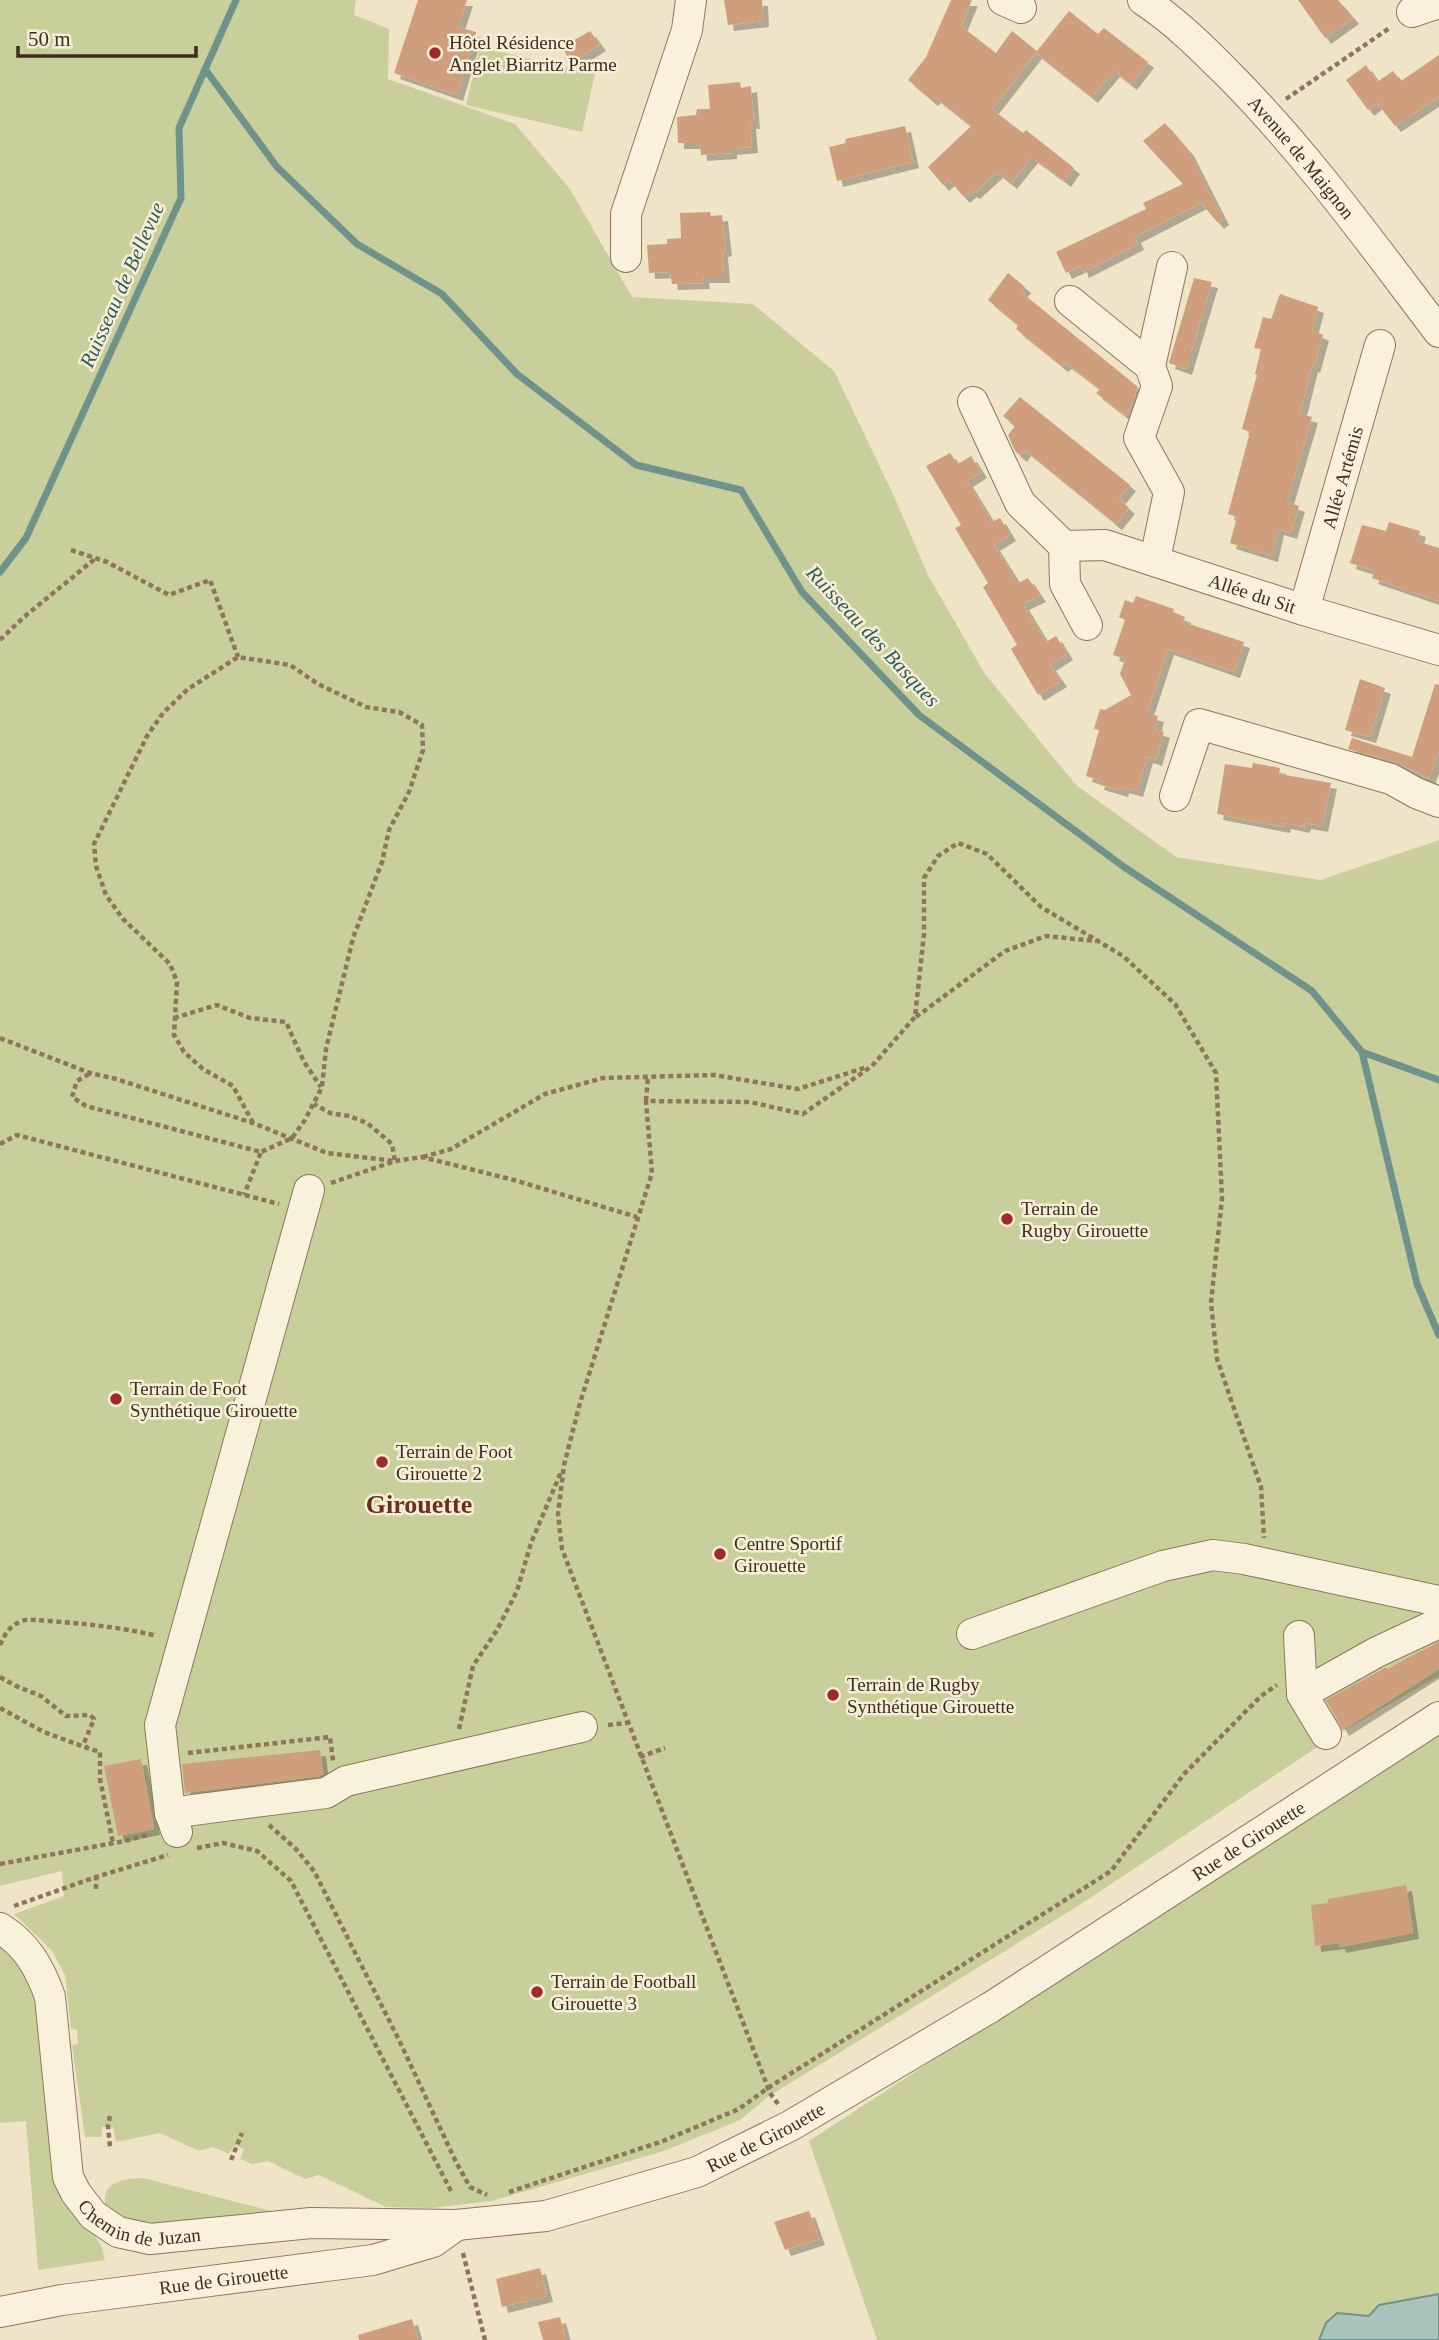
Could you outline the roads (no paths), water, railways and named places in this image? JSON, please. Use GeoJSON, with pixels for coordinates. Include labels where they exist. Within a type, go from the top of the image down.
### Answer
{"type":"FeatureCollection","features":[{"type":"Feature","properties":{"kind":"street"},"geometry":{"type":"LineString","coordinates":[[626,257],[626,214],[687,30],[691,0]]}},
{"type":"Feature","properties":{"kind":"street","name":"Avenue de Maignon"},"geometry":{"type":"LineString","coordinates":[[1143,0],[1202,48],[1250,96],[1307,162],[1439,332]]}},
{"type":"Feature","properties":{"kind":"street"},"geometry":{"type":"LineString","coordinates":[[1150,366],[1172,267]]}},
{"type":"Feature","properties":{"kind":"street"},"geometry":{"type":"LineString","coordinates":[[1070,301],[1150,366],[1157,386],[1139,438],[1169,492],[1153,560]]}},
{"type":"Feature","properties":{"kind":"street","name":"Allée Artémis"},"geometry":{"type":"LineString","coordinates":[[1304,610],[1380,345]]}},
{"type":"Feature","properties":{"kind":"street"},"geometry":{"type":"LineString","coordinates":[[973,402],[1020,503],[1064,546],[1065,584],[1087,625]]}},
{"type":"Feature","properties":{"kind":"street","name":"Allée du Sit"},"geometry":{"type":"LineString","coordinates":[[1064,546],[1105,545],[1304,610],[1439,650]]}},
{"type":"Feature","properties":{"kind":"street"},"geometry":{"type":"LineString","coordinates":[[1175,796],[1199,724],[1391,779],[1439,802]]}},
{"type":"Feature","properties":{"kind":"street"},"geometry":{"type":"LineString","coordinates":[[309,1190],[160,1725],[178,1835],[253,1802],[326,1793],[346,1781],[582,1727]]}},
{"type":"Feature","properties":{"kind":"street"},"geometry":{"type":"LineString","coordinates":[[972,1634],[1163,1566],[1213,1555],[1439,1601]]}},
{"type":"Feature","properties":{"kind":"street"},"geometry":{"type":"LineString","coordinates":[[1302,1681],[1377,1652],[1439,1623]]}},
{"type":"Feature","properties":{"kind":"street"},"geometry":{"type":"LineString","coordinates":[[1299,1636],[1302,1681],[1326,1734]]}},
{"type":"Feature","properties":{"kind":"street","name":"Rue de Girouette"},"geometry":{"type":"LineString","coordinates":[[0,2312],[62,2300],[373,2260],[433,2242],[456,2225],[546,2216],[697,2172],[790,2126],[991,2007],[1439,1717]]}},
{"type":"Feature","properties":{"kind":"street","name":"Chemin de Juzan"},"geometry":{"type":"LineString","coordinates":[[6,1918],[15,1937],[42,1972],[50,1997],[68,2177],[76,2193],[93,2215],[118,2232],[150,2239],[311,2223],[456,2225]]}},
{"type":"Feature","properties":{"kind":"water"},"geometry":{"type":"Polygon","coordinates":[[[1439,2294],[1439,2340],[1319,2340],[1326,2323],[1337,2313],[1369,2316],[1379,2305],[1439,2294]]]}},
{"type":"Feature","properties":{"kind":"waterway","name":"Ruisseau de Bellevue"},"geometry":{"type":"LineString","coordinates":[[0,572],[26,538],[181,198],[179,128],[236,0]]}},
{"type":"Feature","properties":{"kind":"waterway","name":"Ruisseau des Basques"},"geometry":{"type":"LineString","coordinates":[[205,69],[277,167],[357,244],[442,294],[517,374],[636,465],[741,490],[802,592],[919,715],[1124,867],[1312,991],[1362,1052],[1439,1080]]}},
{"type":"Feature","properties":{"kind":"waterway"},"geometry":{"type":"LineString","coordinates":[[1362,1052],[1417,1284],[1439,1335]]}},
{"type":"Feature","properties":{"kind":"place","name":"Hôtel Résidence Anglet Biarritz Parme"},"geometry":{"type":"Point","coordinates":[435,53]}},
{"type":"Feature","properties":{"kind":"place","name":"Terrain de Rugby Girouette"},"geometry":{"type":"Point","coordinates":[1007,1219]}},
{"type":"Feature","properties":{"kind":"place","name":"Terrain de Foot Synthétique Girouette"},"geometry":{"type":"Point","coordinates":[116,1399]}},
{"type":"Feature","properties":{"kind":"place","name":"Terrain de Foot Girouette 2"},"geometry":{"type":"Point","coordinates":[382,1462]}},
{"type":"Feature","properties":{"kind":"place","name":"Centre Sportif Girouette"},"geometry":{"type":"Point","coordinates":[720,1554]}},
{"type":"Feature","properties":{"kind":"place","name":"Terrain de Rugby Synthétique Girouette"},"geometry":{"type":"Point","coordinates":[833,1695]}},
{"type":"Feature","properties":{"kind":"place","name":"Terrain de Football Girouette 3"},"geometry":{"type":"Point","coordinates":[537,1992]}},
{"type":"Feature","properties":{"kind":"district","name":"Girouette"},"geometry":{"type":"Point","coordinates":[419,1504]}}]}
